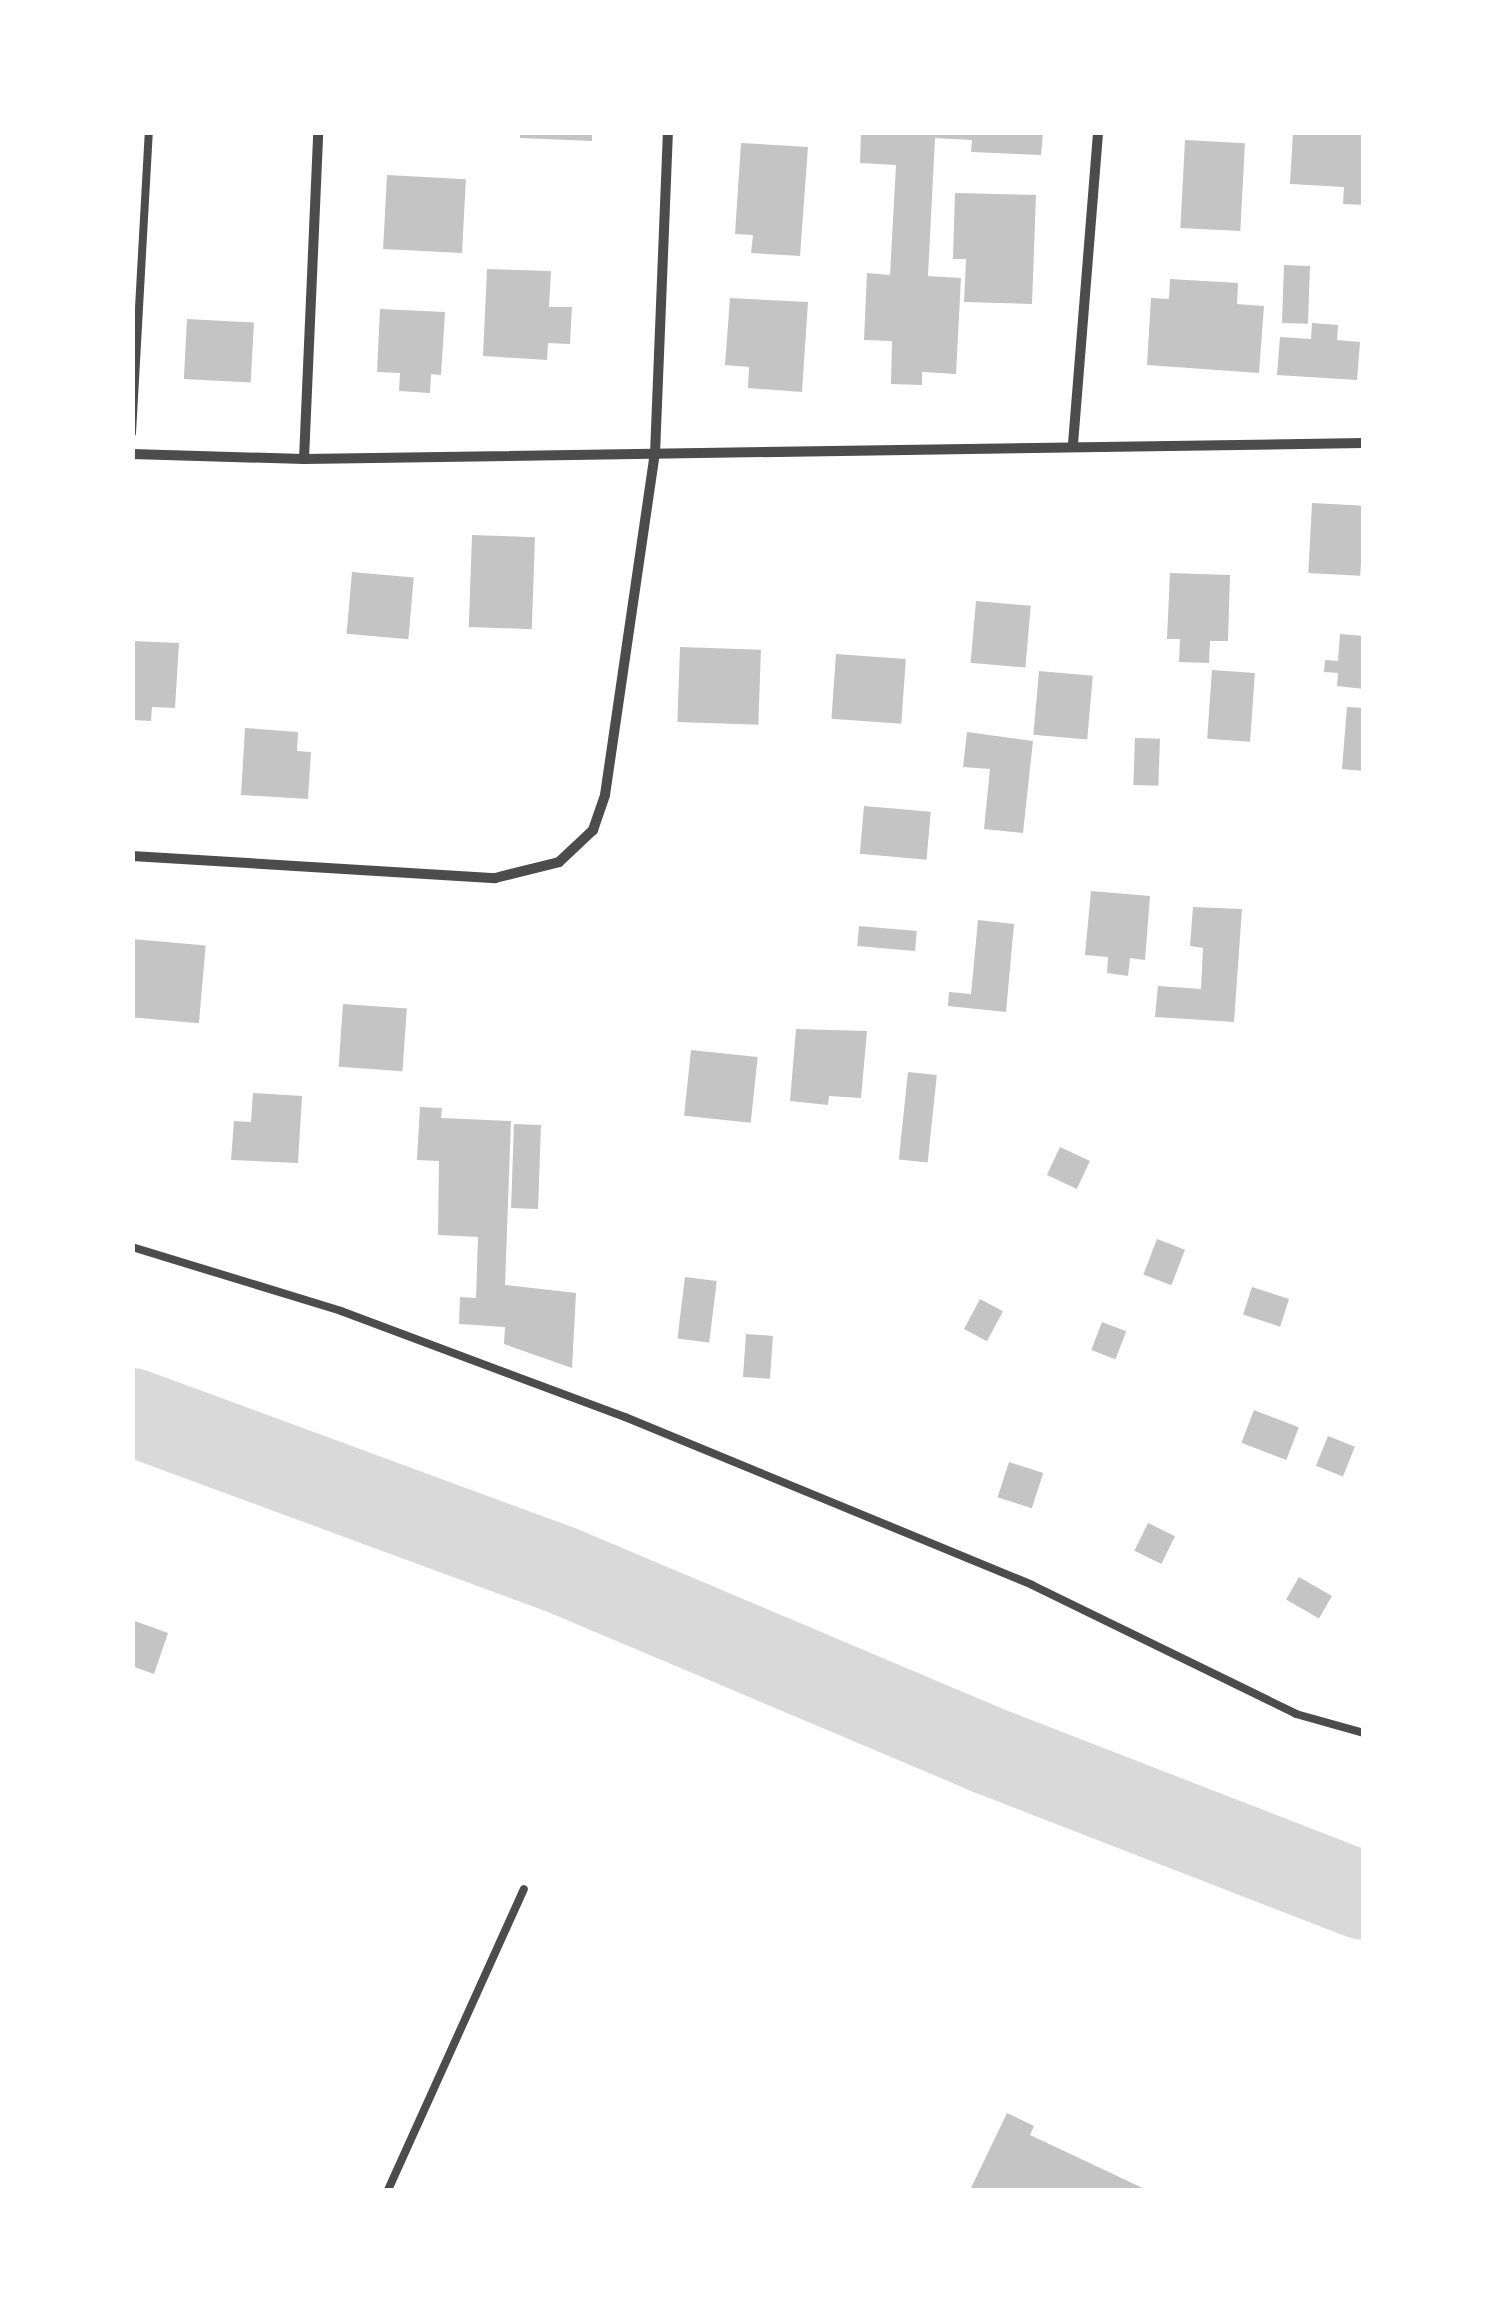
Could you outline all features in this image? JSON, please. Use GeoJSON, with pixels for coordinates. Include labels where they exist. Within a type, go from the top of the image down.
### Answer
{"type":"FeatureCollection","features":[{"type":"Feature","properties":{"kind":"street"},"geometry":{"type":"LineString","coordinates":[[304,459],[318,132]]}},
{"type":"Feature","properties":{"kind":"street"},"geometry":{"type":"LineString","coordinates":[[132,856],[495,878],[533,872],[579,848],[605,795],[656,454],[668,132]]}},
{"type":"Feature","properties":{"kind":"street"},"geometry":{"type":"LineString","coordinates":[[1073,444],[1098,132]]}},
{"type":"Feature","properties":{"kind":"street"},"geometry":{"type":"LineString","coordinates":[[132,454],[304,459],[1364,442]]}},
{"type":"Feature","properties":{"kind":"lane"},"geometry":{"type":"LineString","coordinates":[[132,433],[149,132]]}},
{"type":"Feature","properties":{"kind":"lane"},"geometry":{"type":"LineString","coordinates":[[132,1247],[340,1311],[625,1417],[1032,1584],[1296,1714],[1364,1733]]}},
{"type":"Feature","properties":{"kind":"lane"},"geometry":{"type":"LineString","coordinates":[[388,2190],[524,1889]]}},
{"type":"Feature","properties":{"kind":"building"},"geometry":{"type":"Polygon","coordinates":[[[520,132],[592,132],[592,141],[520,138],[520,132]]]}},
{"type":"Feature","properties":{"kind":"building"},"geometry":{"type":"Polygon","coordinates":[[[861,132],[1043,132],[1041,155],[971,152],[972,140],[935,138],[928,276],[961,278],[956,374],[922,372],[922,385],[891,384],[892,341],[864,340],[867,273],[890,275],[896,165],[860,163],[861,132]]]}},
{"type":"Feature","properties":{"kind":"building"},"geometry":{"type":"Polygon","coordinates":[[[1293,132],[1364,132],[1364,205],[1343,204],[1344,187],[1290,184],[1293,132]]]}},
{"type":"Feature","properties":{"kind":"building"},"geometry":{"type":"Polygon","coordinates":[[[1185,140],[1245,143],[1240,231],[1180,228],[1185,140]]]}},
{"type":"Feature","properties":{"kind":"building"},"geometry":{"type":"Polygon","coordinates":[[[741,143],[808,147],[800,256],[751,253],[753,235],[735,234],[741,143]]]}},
{"type":"Feature","properties":{"kind":"building"},"geometry":{"type":"Polygon","coordinates":[[[387,175],[466,179],[462,253],[383,249],[387,175]]]}},
{"type":"Feature","properties":{"kind":"building"},"geometry":{"type":"Polygon","coordinates":[[[955,193],[1036,195],[1032,304],[964,302],[966,259],[953,259],[955,193]]]}},
{"type":"Feature","properties":{"kind":"building"},"geometry":{"type":"Polygon","coordinates":[[[1284,265],[1310,266],[1308,324],[1282,323],[1284,265]]]}},
{"type":"Feature","properties":{"kind":"building"},"geometry":{"type":"Polygon","coordinates":[[[487,269],[551,271],[549,307],[572,307],[570,344],[548,343],[547,360],[483,356],[487,269]]]}},
{"type":"Feature","properties":{"kind":"building"},"geometry":{"type":"Polygon","coordinates":[[[1170,279],[1238,283],[1237,304],[1264,306],[1259,373],[1147,365],[1151,298],[1169,299],[1170,279]]]}},
{"type":"Feature","properties":{"kind":"building"},"geometry":{"type":"Polygon","coordinates":[[[730,298],[808,302],[802,392],[748,388],[749,367],[725,365],[730,298]]]}},
{"type":"Feature","properties":{"kind":"building"},"geometry":{"type":"Polygon","coordinates":[[[380,309],[445,312],[441,375],[431,374],[430,393],[399,391],[400,373],[377,372],[380,309]]]}},
{"type":"Feature","properties":{"kind":"building"},"geometry":{"type":"Polygon","coordinates":[[[187,319],[254,323],[251,382],[184,379],[187,319]]]}},
{"type":"Feature","properties":{"kind":"building"},"geometry":{"type":"Polygon","coordinates":[[[1312,323],[1338,325],[1337,340],[1360,342],[1357,380],[1277,375],[1280,337],[1311,339],[1312,323]]]}},
{"type":"Feature","properties":{"kind":"building"},"geometry":{"type":"Polygon","coordinates":[[[1312,503],[1364,506],[1360,576],[1308,573],[1312,503]]]}},
{"type":"Feature","properties":{"kind":"building"},"geometry":{"type":"Polygon","coordinates":[[[472,535],[535,537],[532,629],[469,627],[472,535]]]}},
{"type":"Feature","properties":{"kind":"building"},"geometry":{"type":"Polygon","coordinates":[[[352,572],[414,577],[408,639],[347,634],[352,572]]]}},
{"type":"Feature","properties":{"kind":"building"},"geometry":{"type":"Polygon","coordinates":[[[1170,573],[1230,575],[1228,641],[1210,641],[1209,663],[1179,662],[1180,639],[1167,639],[1170,573]]]}},
{"type":"Feature","properties":{"kind":"building"},"geometry":{"type":"Polygon","coordinates":[[[976,601],[1031,606],[1025,668],[971,663],[976,601]]]}},
{"type":"Feature","properties":{"kind":"building"},"geometry":{"type":"Polygon","coordinates":[[[1340,634],[1364,636],[1364,689],[1337,686],[1338,673],[1324,672],[1325,660],[1338,661],[1340,634]]]}},
{"type":"Feature","properties":{"kind":"building"},"geometry":{"type":"Polygon","coordinates":[[[132,641],[179,643],[175,708],[152,707],[151,721],[132,720],[132,641]]]}},
{"type":"Feature","properties":{"kind":"building"},"geometry":{"type":"Polygon","coordinates":[[[680,647],[761,650],[758,725],[677,722],[680,647]]]}},
{"type":"Feature","properties":{"kind":"building"},"geometry":{"type":"Polygon","coordinates":[[[836,654],[906,659],[901,724],[831,719],[836,654]]]}},
{"type":"Feature","properties":{"kind":"building"},"geometry":{"type":"Polygon","coordinates":[[[1212,670],[1255,673],[1250,742],[1207,739],[1212,670]]]}},
{"type":"Feature","properties":{"kind":"building"},"geometry":{"type":"Polygon","coordinates":[[[1039,671],[1093,676],[1087,739],[1033,735],[1039,671]]]}},
{"type":"Feature","properties":{"kind":"building"},"geometry":{"type":"Polygon","coordinates":[[[1347,707],[1364,708],[1364,771],[1342,769],[1347,707]]]}},
{"type":"Feature","properties":{"kind":"building"},"geometry":{"type":"Polygon","coordinates":[[[245,728],[298,732],[297,751],[311,752],[308,799],[241,795],[245,728]]]}},
{"type":"Feature","properties":{"kind":"building"},"geometry":{"type":"Polygon","coordinates":[[[967,732],[1033,741],[1023,833],[984,829],[990,769],[963,767],[967,732]]]}},
{"type":"Feature","properties":{"kind":"building"},"geometry":{"type":"Polygon","coordinates":[[[1135,738],[1160,739],[1158,786],[1133,785],[1135,738]]]}},
{"type":"Feature","properties":{"kind":"building"},"geometry":{"type":"Polygon","coordinates":[[[864,806],[931,812],[927,860],[860,854],[864,806]]]}},
{"type":"Feature","properties":{"kind":"building"},"geometry":{"type":"Polygon","coordinates":[[[1091,891],[1150,896],[1145,960],[1130,958],[1128,976],[1107,973],[1108,957],[1085,955],[1091,891]]]}},
{"type":"Feature","properties":{"kind":"building"},"geometry":{"type":"Polygon","coordinates":[[[1193,907],[1242,909],[1234,1022],[1155,1017],[1158,986],[1201,989],[1203,948],[1190,946],[1193,907]]]}},
{"type":"Feature","properties":{"kind":"building"},"geometry":{"type":"Polygon","coordinates":[[[978,920],[1014,924],[1006,1012],[948,1006],[949,992],[971,994],[978,920]]]}},
{"type":"Feature","properties":{"kind":"building"},"geometry":{"type":"Polygon","coordinates":[[[859,926],[917,931],[915,951],[857,946],[859,926]]]}},
{"type":"Feature","properties":{"kind":"building"},"geometry":{"type":"Polygon","coordinates":[[[132,939],[206,945],[199,1023],[132,1017],[132,939]]]}},
{"type":"Feature","properties":{"kind":"building"},"geometry":{"type":"Polygon","coordinates":[[[343,1004],[407,1008],[402,1071],[339,1067],[343,1004]]]}},
{"type":"Feature","properties":{"kind":"building"},"geometry":{"type":"Polygon","coordinates":[[[796,1029],[867,1031],[861,1098],[829,1096],[828,1105],[790,1101],[796,1029]]]}},
{"type":"Feature","properties":{"kind":"building"},"geometry":{"type":"Polygon","coordinates":[[[691,1050],[758,1057],[751,1123],[684,1116],[691,1050]]]}},
{"type":"Feature","properties":{"kind":"building"},"geometry":{"type":"Polygon","coordinates":[[[908,1072],[937,1075],[928,1163],[899,1160],[908,1072]]]}},
{"type":"Feature","properties":{"kind":"building"},"geometry":{"type":"Polygon","coordinates":[[[253,1093],[302,1096],[298,1163],[231,1160],[234,1121],[251,1122],[253,1093]]]}},
{"type":"Feature","properties":{"kind":"building"},"geometry":{"type":"Polygon","coordinates":[[[420,1107],[442,1108],[441,1118],[511,1121],[505,1285],[576,1293],[572,1368],[504,1344],[505,1327],[459,1324],[460,1297],[476,1298],[478,1237],[438,1235],[439,1161],[417,1160],[420,1107]]]}},
{"type":"Feature","properties":{"kind":"building"},"geometry":{"type":"Polygon","coordinates":[[[514,1124],[541,1125],[538,1209],[511,1208],[514,1124]]]}},
{"type":"Feature","properties":{"kind":"building"},"geometry":{"type":"Polygon","coordinates":[[[1060,1147],[1090,1161],[1077,1189],[1047,1175],[1060,1147]]]}},
{"type":"Feature","properties":{"kind":"building"},"geometry":{"type":"Polygon","coordinates":[[[1157,1239],[1185,1250],[1171,1285],[1143,1274],[1157,1239]]]}},
{"type":"Feature","properties":{"kind":"building"},"geometry":{"type":"Polygon","coordinates":[[[685,1277],[717,1281],[709,1342],[677,1339],[685,1277]]]}},
{"type":"Feature","properties":{"kind":"building"},"geometry":{"type":"Polygon","coordinates":[[[1252,1287],[1289,1299],[1280,1327],[1243,1315],[1252,1287]]]}},
{"type":"Feature","properties":{"kind":"building"},"geometry":{"type":"Polygon","coordinates":[[[980,1299],[1003,1311],[987,1341],[964,1329],[980,1299]]]}},
{"type":"Feature","properties":{"kind":"building"},"geometry":{"type":"Polygon","coordinates":[[[1102,1322],[1126,1331],[1116,1359],[1091,1350],[1102,1322]]]}},
{"type":"Feature","properties":{"kind":"building"},"geometry":{"type":"Polygon","coordinates":[[[746,1334],[773,1336],[770,1379],[743,1377],[746,1334]]]}},
{"type":"Feature","properties":{"kind":"building"},"geometry":{"type":"Polygon","coordinates":[[[1254,1410],[1299,1427],[1286,1460],[1241,1443],[1254,1410]]]}},
{"type":"Feature","properties":{"kind":"building"},"geometry":{"type":"Polygon","coordinates":[[[1328,1436],[1355,1447],[1343,1477],[1316,1466],[1328,1436]]]}},
{"type":"Feature","properties":{"kind":"building"},"geometry":{"type":"Polygon","coordinates":[[[1009,1462],[1043,1473],[1032,1508],[998,1497],[1009,1462]]]}},
{"type":"Feature","properties":{"kind":"building"},"geometry":{"type":"Polygon","coordinates":[[[1148,1523],[1175,1536],[1161,1564],[1134,1551],[1148,1523]]]}},
{"type":"Feature","properties":{"kind":"building"},"geometry":{"type":"Polygon","coordinates":[[[1299,1577],[1332,1596],[1319,1619],[1286,1600],[1299,1577]]]}},
{"type":"Feature","properties":{"kind":"building"},"geometry":{"type":"Polygon","coordinates":[[[132,1620],[168,1633],[154,1674],[132,1666],[132,1620]]]}},
{"type":"Feature","properties":{"kind":"building"},"geometry":{"type":"Polygon","coordinates":[[[1007,2113],[1034,2126],[1030,2135],[1147,2190],[970,2190],[1007,2113]]]}},
{"type":"Feature","properties":{"kind":"waterway"},"geometry":{"type":"LineString","coordinates":[[132,1412],[559,1569],[987,1750],[1364,1896]]}}]}
